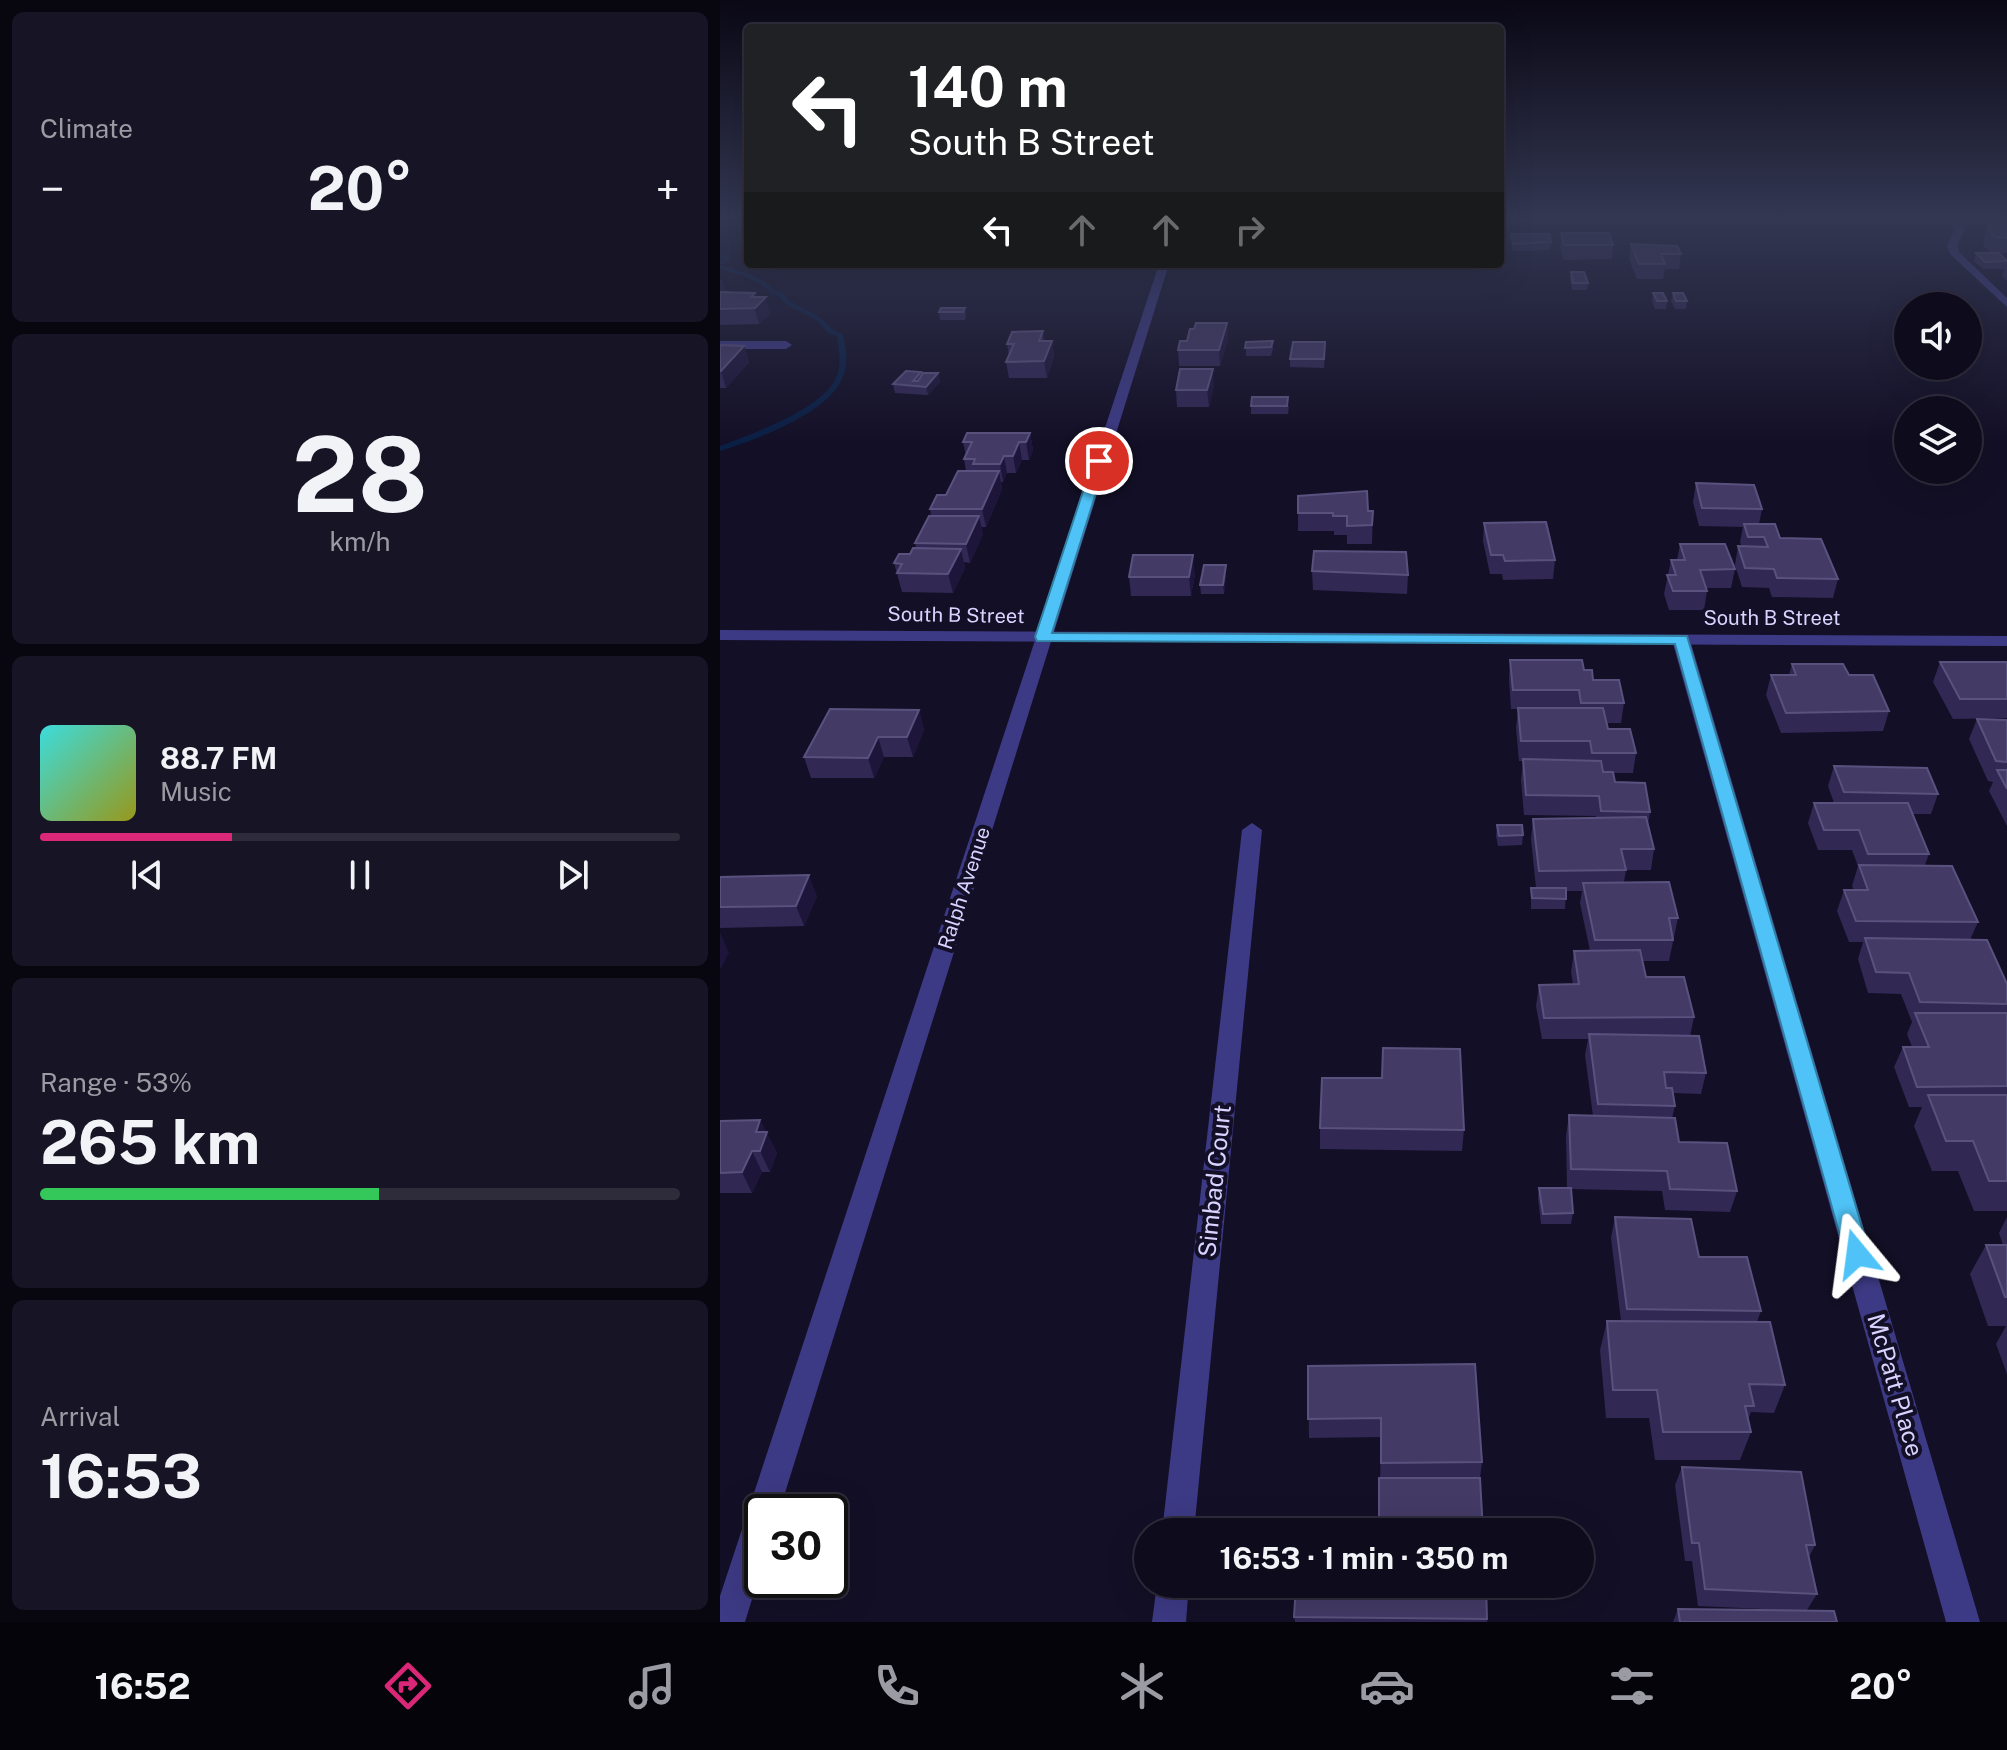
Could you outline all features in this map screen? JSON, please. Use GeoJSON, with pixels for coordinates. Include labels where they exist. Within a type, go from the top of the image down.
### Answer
{"type":"FeatureCollection","features":[{"type":"Feature","properties":{"kind":"street","name":"Ralph Avenue"},"geometry":{"type":"LineString","coordinates":[[769,1494],[1155,293]]}},
{"type":"Feature","properties":{"kind":"street"},"geometry":{"type":"LineString","coordinates":[[720,345],[786,345]]}},
{"type":"Feature","properties":{"kind":"street","name":"South B Street"},"geometry":{"type":"LineString","coordinates":[[720,635],[2007,641]]}},
{"type":"Feature","properties":{"kind":"street","name":"McPatt Place"},"geometry":{"type":"LineString","coordinates":[[1681,640],[1963,1622]]}},
{"type":"Feature","properties":{"kind":"street","name":"Simbad Court"},"geometry":{"type":"LineString","coordinates":[[1179,1518],[1252,830]]}},
{"type":"Feature","properties":{"kind":"street","name":"Ralph Avenue"},"geometry":{"type":"LineString","coordinates":[[728,1622],[744,1573]]}},
{"type":"Feature","properties":{"kind":"street"},"geometry":{"type":"LineString","coordinates":[[1169,1622],[1172,1598]]}},
{"type":"Feature","properties":{"kind":"building"},"geometry":{"type":"Polygon","coordinates":[[[720,293],[755,293],[751,297],[766,297],[755,308],[720,309],[720,293]]]}},
{"type":"Feature","properties":{"kind":"building"},"geometry":{"type":"Polygon","coordinates":[[[1653,293],[1663,293],[1667,301],[1657,301],[1653,293]]]}},
{"type":"Feature","properties":{"kind":"building"},"geometry":{"type":"Polygon","coordinates":[[[1673,293],[1683,293],[1687,301],[1676,301],[1673,293]]]}},
{"type":"Feature","properties":{"kind":"building"},"geometry":{"type":"Polygon","coordinates":[[[941,308],[965,308],[963,312],[939,312],[941,308]]]}},
{"type":"Feature","properties":{"kind":"building"},"geometry":{"type":"Polygon","coordinates":[[[1196,323],[1227,323],[1219,350],[1178,350],[1180,341],[1187,341],[1190,329],[1194,329],[1196,323]]]}},
{"type":"Feature","properties":{"kind":"building"},"geometry":{"type":"Polygon","coordinates":[[[1043,331],[1039,341],[1052,341],[1044,361],[1006,362],[1014,344],[1007,344],[1012,332],[1043,331]]]}},
{"type":"Feature","properties":{"kind":"building"},"geometry":{"type":"Polygon","coordinates":[[[1273,341],[1271,347],[1245,348],[1246,342],[1273,341]]]}},
{"type":"Feature","properties":{"kind":"building"},"geometry":{"type":"Polygon","coordinates":[[[1293,342],[1325,342],[1324,359],[1290,359],[1293,342]]]}},
{"type":"Feature","properties":{"kind":"building"},"geometry":{"type":"Polygon","coordinates":[[[720,345],[744,346],[721,371],[720,371],[720,345]]]}},
{"type":"Feature","properties":{"kind":"building"},"geometry":{"type":"Polygon","coordinates":[[[1180,369],[1213,369],[1207,390],[1176,390],[1180,369]]]}},
{"type":"Feature","properties":{"kind":"building"},"geometry":{"type":"Polygon","coordinates":[[[906,371],[921,372],[913,381],[918,381],[923,373],[938,373],[926,387],[893,384],[906,371]]]}},
{"type":"Feature","properties":{"kind":"building"},"geometry":{"type":"Polygon","coordinates":[[[1252,397],[1288,397],[1287,406],[1251,406],[1252,397]]]}},
{"type":"Feature","properties":{"kind":"building"},"geometry":{"type":"Polygon","coordinates":[[[967,433],[1030,433],[1026,442],[1019,442],[1013,456],[1004,456],[1000,464],[973,464],[975,459],[964,459],[972,442],[963,442],[967,433]]]}},
{"type":"Feature","properties":{"kind":"building"},"geometry":{"type":"Polygon","coordinates":[[[958,471],[999,471],[982,509],[930,509],[937,495],[946,495],[958,471]]]}},
{"type":"Feature","properties":{"kind":"building"},"geometry":{"type":"Polygon","coordinates":[[[1696,483],[1754,485],[1762,509],[1702,508],[1696,483]]]}},
{"type":"Feature","properties":{"kind":"building"},"geometry":{"type":"Polygon","coordinates":[[[1367,491],[1368,511],[1373,511],[1372,525],[1347,526],[1347,516],[1333,516],[1333,513],[1298,513],[1298,496],[1367,491]]]}},
{"type":"Feature","properties":{"kind":"building"},"geometry":{"type":"Polygon","coordinates":[[[929,516],[979,516],[966,544],[915,543],[929,516]]]}},
{"type":"Feature","properties":{"kind":"building"},"geometry":{"type":"Polygon","coordinates":[[[1546,522],[1555,560],[1505,561],[1503,555],[1491,555],[1484,523],[1546,522]]]}},
{"type":"Feature","properties":{"kind":"building"},"geometry":{"type":"Polygon","coordinates":[[[1744,524],[1775,524],[1780,538],[1821,539],[1838,579],[1777,578],[1774,569],[1745,568],[1738,546],[1768,547],[1764,537],[1748,537],[1744,524]]]}},
{"type":"Feature","properties":{"kind":"building"},"geometry":{"type":"Polygon","coordinates":[[[1680,544],[1725,544],[1735,569],[1700,570],[1707,591],[1673,591],[1667,575],[1676,575],[1671,560],[1685,560],[1680,544]]]}},
{"type":"Feature","properties":{"kind":"building"},"geometry":{"type":"Polygon","coordinates":[[[913,548],[961,549],[948,574],[897,573],[902,564],[894,563],[899,554],[910,554],[913,548]]]}},
{"type":"Feature","properties":{"kind":"building"},"geometry":{"type":"Polygon","coordinates":[[[1314,551],[1406,552],[1408,575],[1312,571],[1314,551]]]}},
{"type":"Feature","properties":{"kind":"building"},"geometry":{"type":"Polygon","coordinates":[[[1133,555],[1193,555],[1189,577],[1129,577],[1133,555]]]}},
{"type":"Feature","properties":{"kind":"building"},"geometry":{"type":"Polygon","coordinates":[[[1204,565],[1226,565],[1223,585],[1200,585],[1204,565]]]}},
{"type":"Feature","properties":{"kind":"building"},"geometry":{"type":"Polygon","coordinates":[[[1510,660],[1582,660],[1584,670],[1592,670],[1593,680],[1619,680],[1624,703],[1581,703],[1579,690],[1513,690],[1510,660]]]}},
{"type":"Feature","properties":{"kind":"building"},"geometry":{"type":"Polygon","coordinates":[[[1940,662],[2007,662],[2007,699],[1960,699],[1940,662]]]}},
{"type":"Feature","properties":{"kind":"building"},"geometry":{"type":"Polygon","coordinates":[[[1792,664],[1843,664],[1849,675],[1873,675],[1889,711],[1786,713],[1771,675],[1796,675],[1792,664]]]}},
{"type":"Feature","properties":{"kind":"building"},"geometry":{"type":"Polygon","coordinates":[[[1518,708],[1603,708],[1608,729],[1630,729],[1636,753],[1592,753],[1590,741],[1521,741],[1518,708]]]}},
{"type":"Feature","properties":{"kind":"building"},"geometry":{"type":"Polygon","coordinates":[[[830,709],[919,710],[907,737],[878,737],[868,758],[804,757],[830,709]]]}},
{"type":"Feature","properties":{"kind":"building"},"geometry":{"type":"Polygon","coordinates":[[[1977,719],[2007,720],[2007,762],[1996,761],[1977,719]]]}},
{"type":"Feature","properties":{"kind":"building"},"geometry":{"type":"Polygon","coordinates":[[[1523,759],[1601,761],[1603,772],[1613,772],[1615,782],[1645,783],[1650,812],[1601,811],[1599,796],[1526,795],[1523,759]]]}},
{"type":"Feature","properties":{"kind":"building"},"geometry":{"type":"Polygon","coordinates":[[[1834,766],[1927,768],[1938,794],[1844,792],[1834,766]]]}},
{"type":"Feature","properties":{"kind":"building"},"geometry":{"type":"Polygon","coordinates":[[[1997,770],[2007,770],[2007,789],[1997,770]]]}},
{"type":"Feature","properties":{"kind":"building"},"geometry":{"type":"Polygon","coordinates":[[[1814,803],[1908,803],[1929,854],[1868,854],[1859,830],[1824,830],[1814,803]]]}},
{"type":"Feature","properties":{"kind":"building"},"geometry":{"type":"Polygon","coordinates":[[[1646,817],[1654,849],[1621,849],[1626,870],[1539,871],[1533,819],[1646,817]]]}},
{"type":"Feature","properties":{"kind":"building"},"geometry":{"type":"Polygon","coordinates":[[[1497,825],[1522,825],[1523,835],[1499,836],[1497,825]]]}},
{"type":"Feature","properties":{"kind":"building"},"geometry":{"type":"Polygon","coordinates":[[[1859,865],[1952,866],[1978,922],[1856,921],[1844,890],[1868,890],[1859,865]]]}},
{"type":"Feature","properties":{"kind":"building"},"geometry":{"type":"Polygon","coordinates":[[[809,875],[796,906],[720,907],[720,877],[809,875]]]}},
{"type":"Feature","properties":{"kind":"building"},"geometry":{"type":"Polygon","coordinates":[[[1669,882],[1678,918],[1669,918],[1673,940],[1595,940],[1583,883],[1669,882]]]}},
{"type":"Feature","properties":{"kind":"building"},"geometry":{"type":"Polygon","coordinates":[[[1531,888],[1566,888],[1566,899],[1532,898],[1531,888]]]}},
{"type":"Feature","properties":{"kind":"building"},"geometry":{"type":"Polygon","coordinates":[[[1865,938],[1987,940],[2007,984],[2007,1004],[1920,1002],[1909,973],[1876,972],[1865,938]]]}},
{"type":"Feature","properties":{"kind":"building"},"geometry":{"type":"Polygon","coordinates":[[[1640,950],[1646,977],[1684,977],[1694,1017],[1544,1018],[1539,985],[1579,984],[1574,951],[1640,950]]]}},
{"type":"Feature","properties":{"kind":"building"},"geometry":{"type":"Polygon","coordinates":[[[1915,1013],[2007,1013],[2007,1086],[1917,1087],[1903,1047],[1929,1047],[1915,1013]]]}},
{"type":"Feature","properties":{"kind":"building"},"geometry":{"type":"Polygon","coordinates":[[[1589,1034],[1699,1036],[1706,1073],[1664,1072],[1666,1088],[1672,1088],[1675,1106],[1598,1104],[1589,1034]]]}},
{"type":"Feature","properties":{"kind":"building"},"geometry":{"type":"Polygon","coordinates":[[[1383,1048],[1460,1049],[1464,1130],[1320,1128],[1322,1078],[1382,1078],[1383,1048]]]}},
{"type":"Feature","properties":{"kind":"building"},"geometry":{"type":"Polygon","coordinates":[[[1928,1095],[2007,1095],[2007,1181],[1989,1181],[1973,1141],[1946,1141],[1928,1095]]]}},
{"type":"Feature","properties":{"kind":"building"},"geometry":{"type":"Polygon","coordinates":[[[1569,1115],[1675,1118],[1679,1142],[1727,1143],[1737,1191],[1670,1189],[1667,1171],[1571,1169],[1569,1115]]]}},
{"type":"Feature","properties":{"kind":"building"},"geometry":{"type":"Polygon","coordinates":[[[760,1120],[756,1132],[767,1132],[760,1151],[752,1151],[742,1172],[720,1173],[720,1121],[760,1120]]]}},
{"type":"Feature","properties":{"kind":"building"},"geometry":{"type":"Polygon","coordinates":[[[1539,1188],[1571,1188],[1573,1213],[1543,1214],[1539,1188]]]}},
{"type":"Feature","properties":{"kind":"building"},"geometry":{"type":"Polygon","coordinates":[[[1615,1217],[1691,1219],[1699,1257],[1747,1257],[1761,1311],[1627,1309],[1615,1217]]]}},
{"type":"Feature","properties":{"kind":"building"},"geometry":{"type":"Polygon","coordinates":[[[1986,1245],[2007,1245],[2007,1297],[2005,1297],[1986,1245]]]}},
{"type":"Feature","properties":{"kind":"building"},"geometry":{"type":"Polygon","coordinates":[[[1607,1321],[1770,1322],[1785,1385],[1749,1384],[1754,1406],[1745,1406],[1751,1432],[1663,1432],[1657,1390],[1613,1390],[1607,1321]]]}},
{"type":"Feature","properties":{"kind":"building"},"geometry":{"type":"Polygon","coordinates":[[[1475,1364],[1482,1462],[1381,1463],[1381,1418],[1308,1419],[1308,1366],[1475,1364]]]}},
{"type":"Feature","properties":{"kind":"building"},"geometry":{"type":"Polygon","coordinates":[[[1682,1467],[1801,1472],[1815,1545],[1806,1545],[1817,1594],[1705,1589],[1699,1543],[1692,1543],[1682,1467]]]}},
{"type":"Feature","properties":{"kind":"building"},"geometry":{"type":"Polygon","coordinates":[[[1379,1478],[1480,1478],[1482,1518],[1379,1518],[1379,1478]]]}},
{"type":"Feature","properties":{"kind":"building"},"geometry":{"type":"Polygon","coordinates":[[[1295,1598],[1486,1598],[1487,1619],[1294,1617],[1295,1598]]]}},
{"type":"Feature","properties":{"kind":"building"},"geometry":{"type":"Polygon","coordinates":[[[1678,1609],[1834,1611],[1837,1622],[1680,1622],[1678,1609]]]}},
{"type":"Feature","properties":{"kind":"waterway"},"geometry":{"type":"LineString","coordinates":[[720,449],[784,422],[816,404],[829,394],[842,371],[840,334],[831,333],[818,319],[786,302],[781,294],[773,293]]}},
{"type":"Feature","properties":{"kind":"route"},"geometry":{"type":"LineString","coordinates":[[1099,461],[1043,637],[1681,640],[1857,1254]]}}]}
